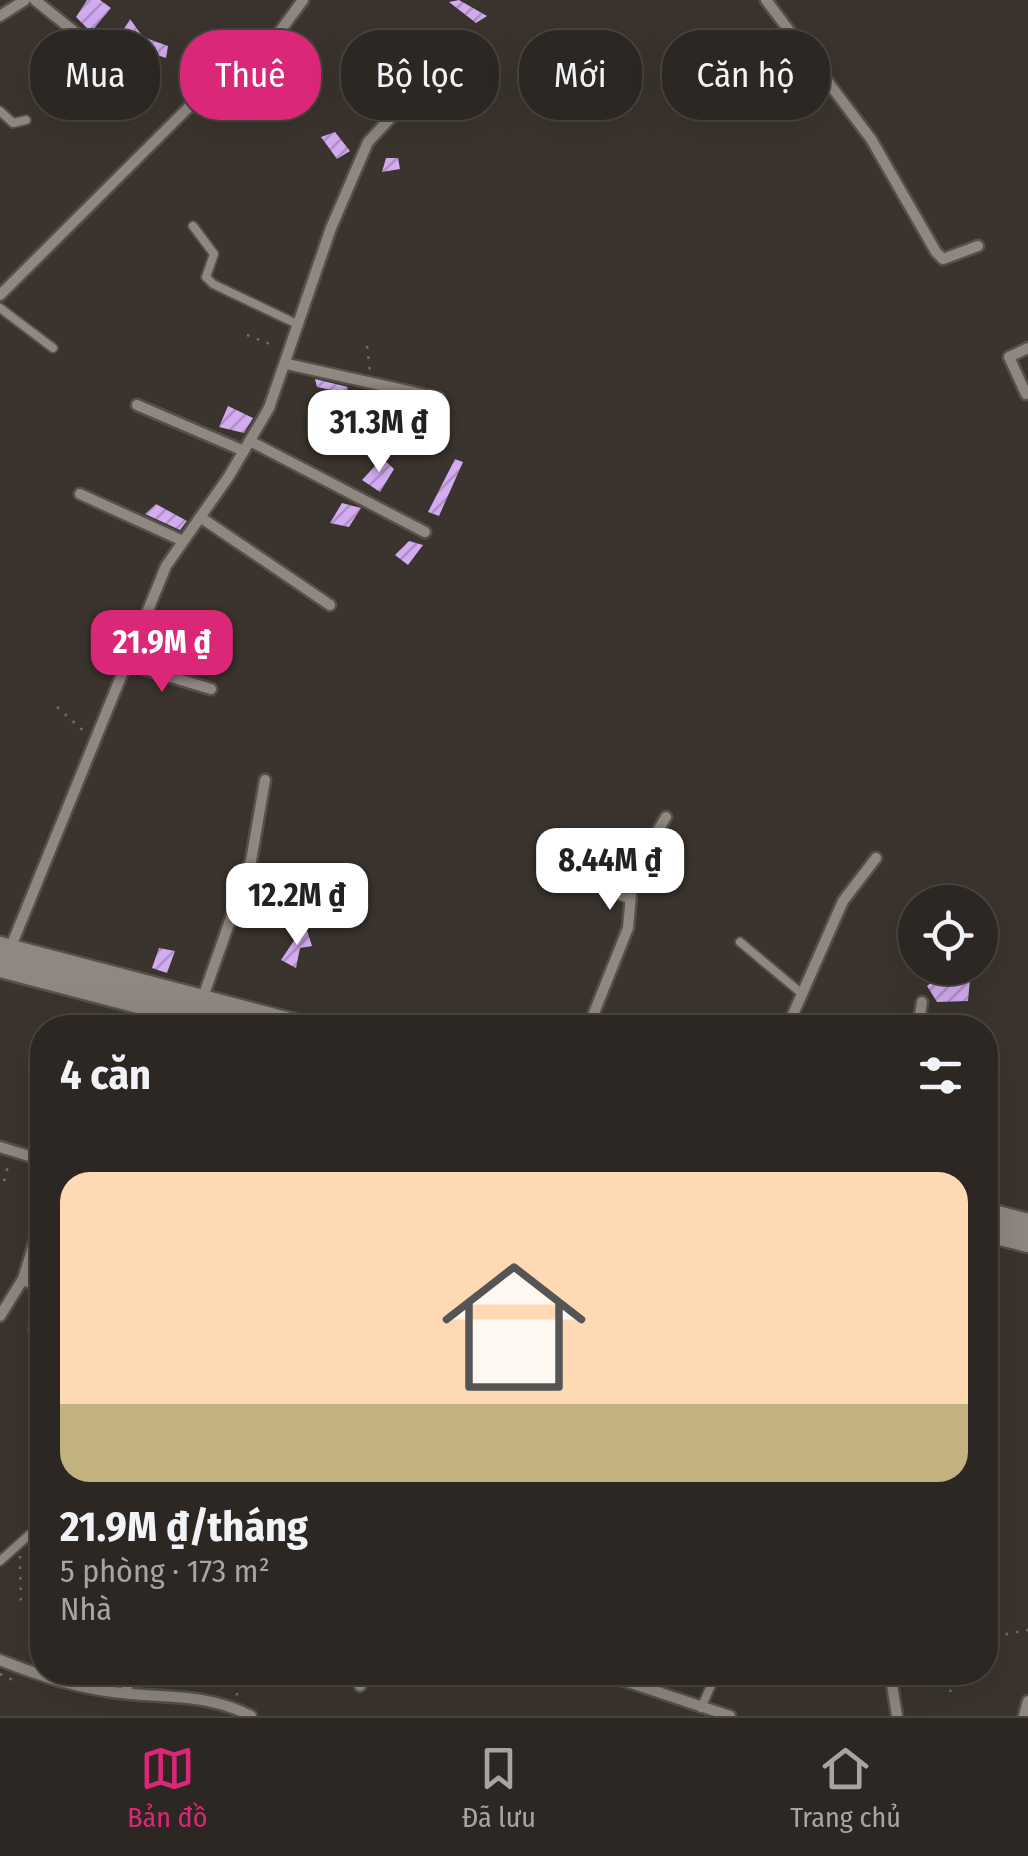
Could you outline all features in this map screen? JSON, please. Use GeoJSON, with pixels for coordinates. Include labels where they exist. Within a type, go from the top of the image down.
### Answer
{"type":"FeatureCollection","features":[{"type":"Feature","properties":{"kind":"main road"},"geometry":{"type":"LineString","coordinates":[[3,954],[259,1015]]}},
{"type":"Feature","properties":{"kind":"main road"},"geometry":{"type":"LineString","coordinates":[[3,954],[193,1015]]}},
{"type":"Feature","properties":{"kind":"main road"},"geometry":{"type":"LineString","coordinates":[[998,1216],[1028,1224]]}},
{"type":"Feature","properties":{"kind":"main road"},"geometry":{"type":"LineString","coordinates":[[998,1234],[1028,1242]]}},
{"type":"Feature","properties":{"kind":"street"},"geometry":{"type":"LineString","coordinates":[[0,16],[25,0]]}},
{"type":"Feature","properties":{"kind":"street"},"geometry":{"type":"LineString","coordinates":[[35,0],[72,30]]}},
{"type":"Feature","properties":{"kind":"street"},"geometry":{"type":"LineString","coordinates":[[281,30],[303,0]]}},
{"type":"Feature","properties":{"kind":"street"},"geometry":{"type":"LineString","coordinates":[[766,0],[871,139],[936,252],[943,260],[978,246]]}},
{"type":"Feature","properties":{"kind":"street"},"geometry":{"type":"LineString","coordinates":[[0,295],[180,116]]}},
{"type":"Feature","properties":{"kind":"street"},"geometry":{"type":"LineString","coordinates":[[3,954],[96,742],[124,663],[166,566],[247,446],[287,364],[331,228],[368,142],[389,120]]}},
{"type":"Feature","properties":{"kind":"street"},"geometry":{"type":"LineString","coordinates":[[1026,394],[1009,357],[1028,348]]}},
{"type":"Feature","properties":{"kind":"street"},"geometry":{"type":"LineString","coordinates":[[287,364],[440,398]]}},
{"type":"Feature","properties":{"kind":"street"},"geometry":{"type":"LineString","coordinates":[[137,405],[247,446],[426,532]]}},
{"type":"Feature","properties":{"kind":"street"},"geometry":{"type":"LineString","coordinates":[[80,494],[183,541]]}},
{"type":"Feature","properties":{"kind":"street"},"geometry":{"type":"LineString","coordinates":[[200,517],[330,605]]}},
{"type":"Feature","properties":{"kind":"street"},"geometry":{"type":"LineString","coordinates":[[124,663],[212,689]]}},
{"type":"Feature","properties":{"kind":"street"},"geometry":{"type":"LineString","coordinates":[[202,1000],[251,861],[265,780]]}},
{"type":"Feature","properties":{"kind":"street"},"geometry":{"type":"LineString","coordinates":[[593,1015],[628,928],[633,872],[666,817]]}},
{"type":"Feature","properties":{"kind":"street"},"geometry":{"type":"LineString","coordinates":[[792,1015],[843,901],[876,858]]}},
{"type":"Feature","properties":{"kind":"street"},"geometry":{"type":"LineString","coordinates":[[920,1015],[922,1002]]}},
{"type":"Feature","properties":{"kind":"street"},"geometry":{"type":"LineString","coordinates":[[0,1147],[30,1156]]}},
{"type":"Feature","properties":{"kind":"street"},"geometry":{"type":"LineString","coordinates":[[0,1316],[23,1279],[30,1257]]}},
{"type":"Feature","properties":{"kind":"street"},"geometry":{"type":"LineString","coordinates":[[23,1279],[30,1283]]}},
{"type":"Feature","properties":{"kind":"street"},"geometry":{"type":"LineString","coordinates":[[0,1660],[30,1672]]}},
{"type":"Feature","properties":{"kind":"street"},"geometry":{"type":"LineString","coordinates":[[81,1685],[126,1694],[202,1696],[252,1716]]}},
{"type":"Feature","properties":{"kind":"street"},"geometry":{"type":"LineString","coordinates":[[126,1694],[128,1685]]}},
{"type":"Feature","properties":{"kind":"street"},"geometry":{"type":"LineString","coordinates":[[631,1685],[699,1712],[730,1716]]}},
{"type":"Feature","properties":{"kind":"street"},"geometry":{"type":"LineString","coordinates":[[892,1685],[897,1716]]}},
{"type":"Feature","properties":{"kind":"street"},"geometry":{"type":"LineString","coordinates":[[1024,1716],[1028,1701]]}},
{"type":"Feature","properties":{"kind":"lane"},"geometry":{"type":"LineString","coordinates":[[0,112],[13,122],[26,120]]}},
{"type":"Feature","properties":{"kind":"lane"},"geometry":{"type":"LineString","coordinates":[[193,226],[214,254],[206,276],[213,284],[299,325]]}},
{"type":"Feature","properties":{"kind":"lane"},"geometry":{"type":"LineString","coordinates":[[0,308],[53,348]]}},
{"type":"Feature","properties":{"kind":"lane"},"geometry":{"type":"LineString","coordinates":[[642,856],[658,868]]}},
{"type":"Feature","properties":{"kind":"lane"},"geometry":{"type":"LineString","coordinates":[[599,887],[631,900]]}},
{"type":"Feature","properties":{"kind":"lane"},"geometry":{"type":"LineString","coordinates":[[740,942],[800,992]]}},
{"type":"Feature","properties":{"kind":"lane"},"geometry":{"type":"LineString","coordinates":[[0,1561],[29,1535]]}},
{"type":"Feature","properties":{"kind":"lane"},"geometry":{"type":"LineString","coordinates":[[699,1712],[711,1685]]}},
{"type":"Feature","properties":{"kind":"path"},"geometry":{"type":"LineString","coordinates":[[247,335],[291,352]]}},
{"type":"Feature","properties":{"kind":"path"},"geometry":{"type":"LineString","coordinates":[[365,382],[371,369],[367,346]]}},
{"type":"Feature","properties":{"kind":"path"},"geometry":{"type":"LineString","coordinates":[[57,707],[96,742]]}},
{"type":"Feature","properties":{"kind":"path"},"geometry":{"type":"LineString","coordinates":[[4,1181],[12,1151]]}},
{"type":"Feature","properties":{"kind":"path"},"geometry":{"type":"LineString","coordinates":[[17,1544],[22,1608]]}},
{"type":"Feature","properties":{"kind":"path"},"geometry":{"type":"LineString","coordinates":[[998,1636],[1028,1630]]}},
{"type":"Feature","properties":{"kind":"path"},"geometry":{"type":"LineString","coordinates":[[0,1674],[19,1683]]}},
{"type":"Feature","properties":{"kind":"path"},"geometry":{"type":"LineString","coordinates":[[237,1685],[238,1709]]}},
{"type":"Feature","properties":{"kind":"path"},"geometry":{"type":"LineString","coordinates":[[950,1692],[952,1685]]}},
{"type":"Feature","properties":{"kind":"building"},"geometry":{"type":"Polygon","coordinates":[[[87,0],[100,0],[111,8],[93,30],[76,17],[87,0]]]}},
{"type":"Feature","properties":{"kind":"building"},"geometry":{"type":"Polygon","coordinates":[[[459,0],[487,16],[476,23],[449,2],[459,0]]]}},
{"type":"Feature","properties":{"kind":"building"},"geometry":{"type":"Polygon","coordinates":[[[130,19],[138,30],[123,30],[130,19]]]}},
{"type":"Feature","properties":{"kind":"building"},"geometry":{"type":"Polygon","coordinates":[[[160,43],[168,46],[166,58],[160,56],[160,43]]]}},
{"type":"Feature","properties":{"kind":"building"},"geometry":{"type":"Polygon","coordinates":[[[335,132],[350,151],[337,159],[321,137],[335,132]]]}},
{"type":"Feature","properties":{"kind":"building"},"geometry":{"type":"Polygon","coordinates":[[[386,158],[398,158],[400,169],[382,172],[386,158]]]}},
{"type":"Feature","properties":{"kind":"building"},"geometry":{"type":"Polygon","coordinates":[[[315,379],[348,387],[346,393],[317,387],[315,379]]]}},
{"type":"Feature","properties":{"kind":"building"},"geometry":{"type":"Polygon","coordinates":[[[228,406],[253,418],[244,433],[219,427],[228,406]]]}},
{"type":"Feature","properties":{"kind":"building"},"geometry":{"type":"Polygon","coordinates":[[[382,458],[394,469],[380,492],[362,480],[382,458]]]}},
{"type":"Feature","properties":{"kind":"building"},"geometry":{"type":"Polygon","coordinates":[[[455,459],[463,462],[439,516],[428,512],[455,459]]]}},
{"type":"Feature","properties":{"kind":"building"},"geometry":{"type":"Polygon","coordinates":[[[342,503],[361,508],[349,527],[330,523],[342,503]]]}},
{"type":"Feature","properties":{"kind":"building"},"geometry":{"type":"Polygon","coordinates":[[[156,504],[187,521],[180,530],[145,514],[156,504]]]}},
{"type":"Feature","properties":{"kind":"building"},"geometry":{"type":"Polygon","coordinates":[[[409,541],[423,545],[408,565],[395,555],[409,541]]]}},
{"type":"Feature","properties":{"kind":"building"},"geometry":{"type":"Polygon","coordinates":[[[305,924],[312,946],[300,948],[296,968],[281,960],[305,924]]]}},
{"type":"Feature","properties":{"kind":"building"},"geometry":{"type":"Polygon","coordinates":[[[159,948],[175,951],[167,973],[152,968],[159,948]]]}},
{"type":"Feature","properties":{"kind":"building"},"geometry":{"type":"Polygon","coordinates":[[[969,985],[968,1001],[937,1002],[927,986],[969,985]]]}}]}
